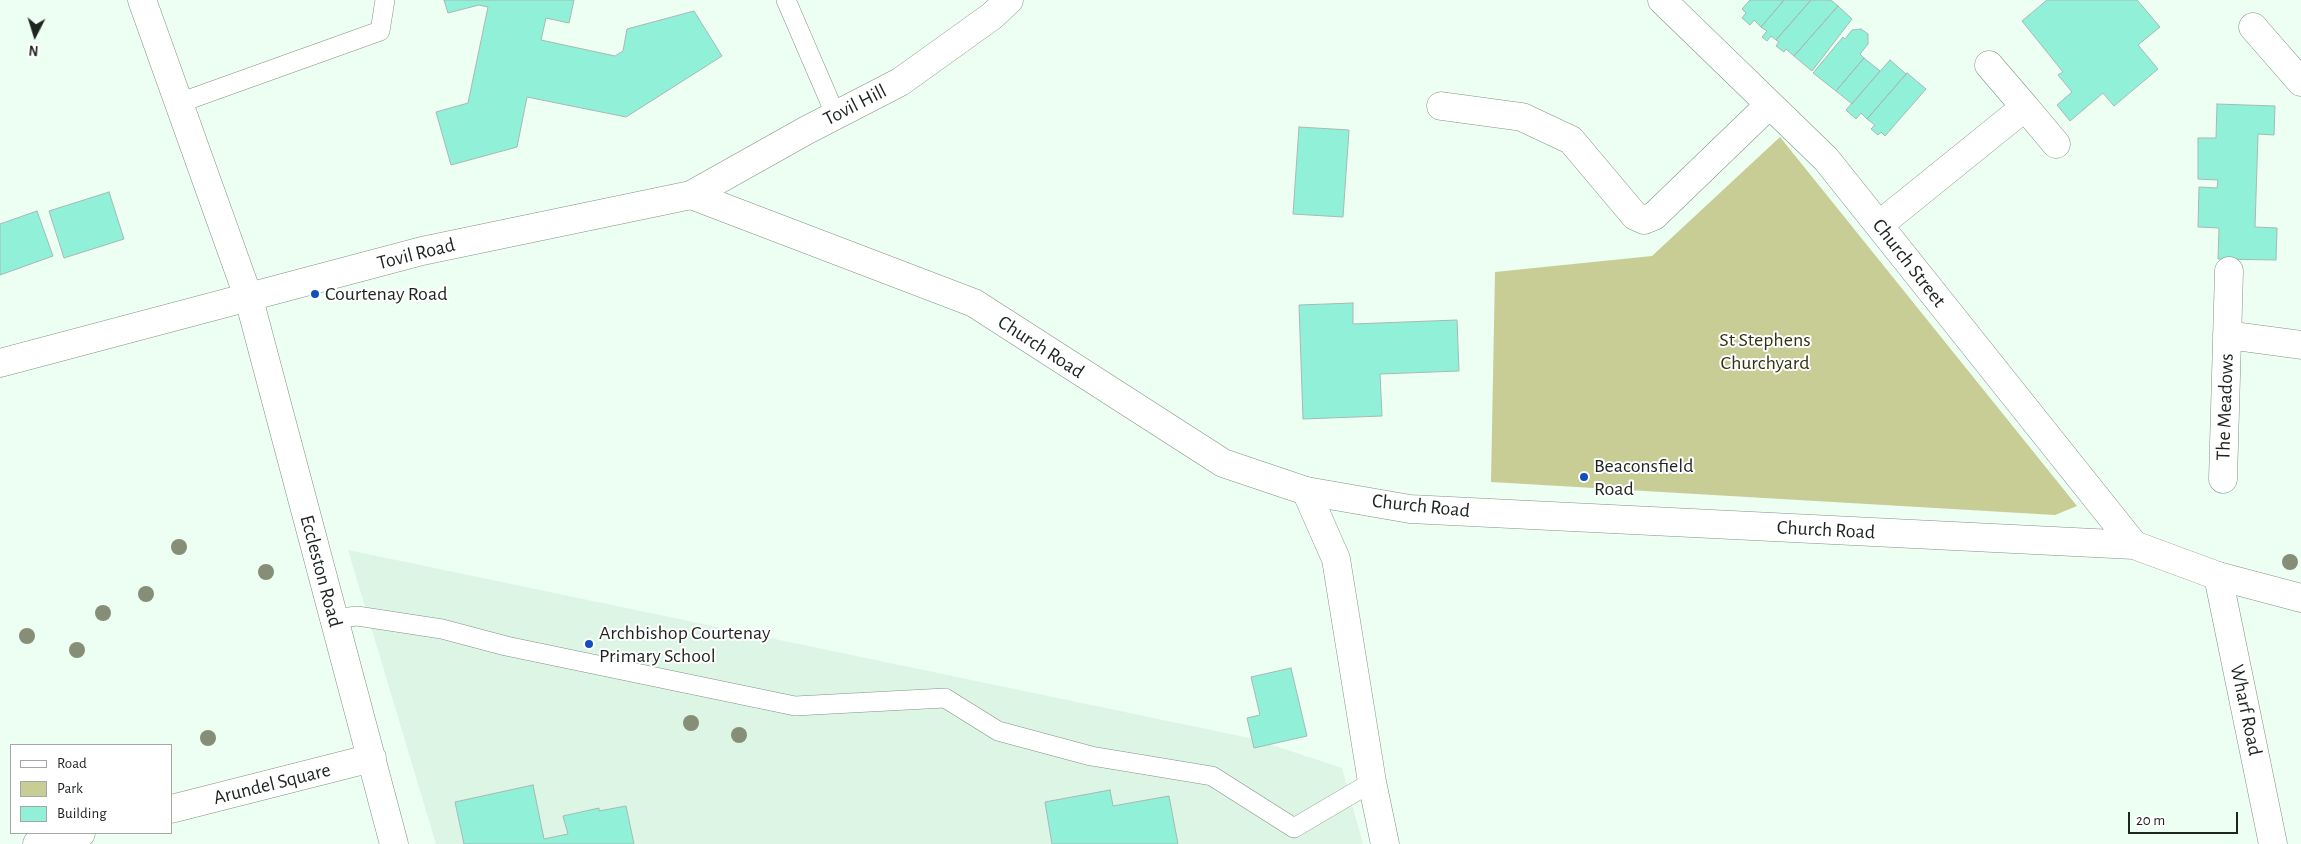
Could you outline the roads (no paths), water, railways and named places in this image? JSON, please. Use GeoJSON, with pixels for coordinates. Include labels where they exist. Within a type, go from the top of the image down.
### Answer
{"type":"FeatureCollection","features":[{"type":"Feature","properties":{"kind":"street"},"geometry":{"type":"LineString","coordinates":[[142,0],[248,298]]}},
{"type":"Feature","properties":{"kind":"street","name":"Tovil Hill"},"geometry":{"type":"LineString","coordinates":[[691,195],[900,82],[992,16],[1008,0]]}},
{"type":"Feature","properties":{"kind":"street","name":"Church Street"},"geometry":{"type":"LineString","coordinates":[[1662,0],[1826,159],[2134,546]]}},
{"type":"Feature","properties":{"kind":"street"},"geometry":{"type":"LineString","coordinates":[[2253,27],[2301,82]]}},
{"type":"Feature","properties":{"kind":"street"},"geometry":{"type":"LineString","coordinates":[[1989,65],[2056,144]]}},
{"type":"Feature","properties":{"kind":"street"},"geometry":{"type":"LineString","coordinates":[[1442,106],[1522,117],[1571,140],[1634,216],[1644,220],[1654,216],[1769,105]]}},
{"type":"Feature","properties":{"kind":"street"},"geometry":{"type":"LineString","coordinates":[[1879,225],[2025,107]]}},
{"type":"Feature","properties":{"kind":"street","name":"Tovil Road"},"geometry":{"type":"LineString","coordinates":[[0,364],[422,251],[691,195]]}},
{"type":"Feature","properties":{"kind":"street","name":"Church Road"},"geometry":{"type":"LineString","coordinates":[[691,195],[974,303],[1222,463],[1306,491],[1410,509],[2134,546],[2218,576],[2301,598]]}},
{"type":"Feature","properties":{"kind":"street","name":"The Meadows"},"geometry":{"type":"LineString","coordinates":[[2223,479],[2229,271]]}},
{"type":"Feature","properties":{"kind":"street","name":"Eccleston Road"},"geometry":{"type":"LineString","coordinates":[[248,298],[394,844]]}},
{"type":"Feature","properties":{"kind":"street","name":"The Meadows"},"geometry":{"type":"LineString","coordinates":[[2227,335],[2301,345]]}},
{"type":"Feature","properties":{"kind":"street"},"geometry":{"type":"LineString","coordinates":[[1306,491],[1336,559],[1372,782],[1385,844]]}},
{"type":"Feature","properties":{"kind":"street","name":"Wharf Road"},"geometry":{"type":"LineString","coordinates":[[2218,576],[2273,844]]}},
{"type":"Feature","properties":{"kind":"street","name":"Arundel Square"},"geometry":{"type":"LineString","coordinates":[[172,810],[372,758]]}},
{"type":"Feature","properties":{"kind":"street"},"geometry":{"type":"LineString","coordinates":[[37,844],[77,834]]}},
{"type":"Feature","properties":{"kind":"lane"},"geometry":{"type":"LineString","coordinates":[[179,103],[380,31],[385,0]]}},
{"type":"Feature","properties":{"kind":"lane"},"geometry":{"type":"LineString","coordinates":[[786,0],[836,116]]}},
{"type":"Feature","properties":{"kind":"lane"},"geometry":{"type":"LineString","coordinates":[[334,619],[357,616],[442,629],[506,646],[796,706],[945,698],[998,731],[1091,756],[1212,776],[1294,828],[1372,782]]}},
{"type":"Feature","properties":{"kind":"place","name":"Courtenay Road"},"geometry":{"type":"Point","coordinates":[315,294]}},
{"type":"Feature","properties":{"kind":"place","name":"Beaconsfield Road"},"geometry":{"type":"Point","coordinates":[1584,477]}},
{"type":"Feature","properties":{"kind":"place","name":"Archbishop Courtenay Primary School"},"geometry":{"type":"Point","coordinates":[589,644]}},
{"type":"Feature","properties":{"kind":"park label","name":"St Stephens Churchyard"},"geometry":{"type":"Point","coordinates":[1765,352]}}]}
